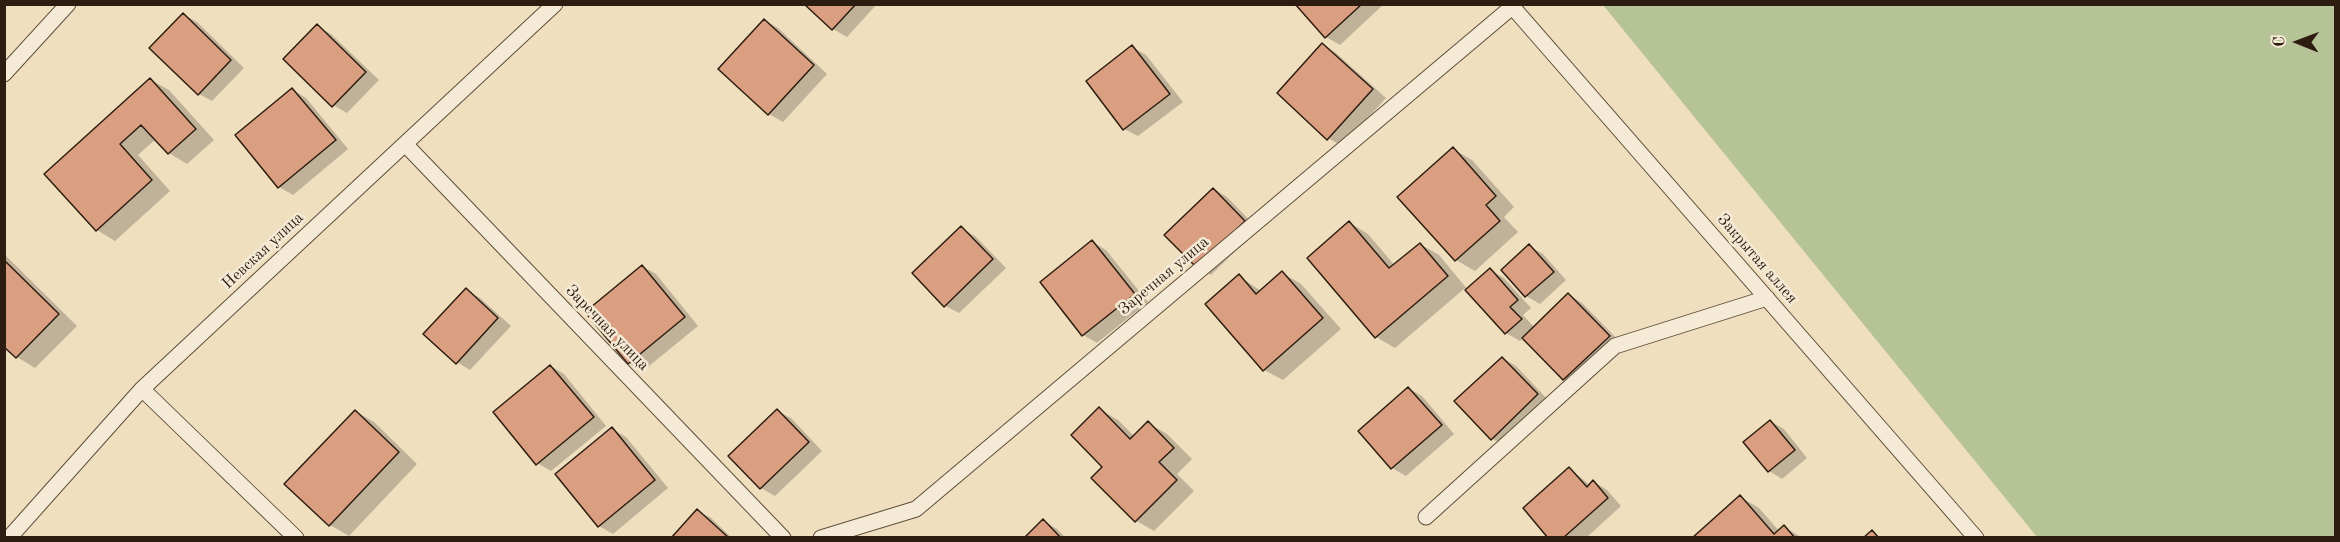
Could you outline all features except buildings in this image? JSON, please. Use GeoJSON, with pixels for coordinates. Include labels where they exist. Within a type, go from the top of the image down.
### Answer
{"type":"FeatureCollection","features":[{"type":"Feature","properties":{"kind":"lane"},"geometry":{"type":"LineString","coordinates":[[4,74],[68,4]]}},
{"type":"Feature","properties":{"kind":"lane","name":"Невская улица"},"geometry":{"type":"LineString","coordinates":[[9,537],[142,389],[555,4]]}},
{"type":"Feature","properties":{"kind":"lane","name":"Заречная улица"},"geometry":{"type":"LineString","coordinates":[[820,537],[916,509],[1511,5]]}},
{"type":"Feature","properties":{"kind":"lane","name":"Закрытая аллея"},"geometry":{"type":"LineString","coordinates":[[1511,5],[1976,537]]}},
{"type":"Feature","properties":{"kind":"lane","name":"Заречная улица"},"geometry":{"type":"LineString","coordinates":[[405,144],[783,537]]}},
{"type":"Feature","properties":{"kind":"lane"},"geometry":{"type":"LineString","coordinates":[[1426,517],[1615,346],[1767,298]]}},
{"type":"Feature","properties":{"kind":"lane"},"geometry":{"type":"LineString","coordinates":[[142,389],[296,537]]}},
{"type":"Feature","properties":{"kind":"green space"},"geometry":{"type":"Polygon","coordinates":[[[1603,5],[2335,5],[2335,537],[2037,537],[1603,5]]]}}]}
